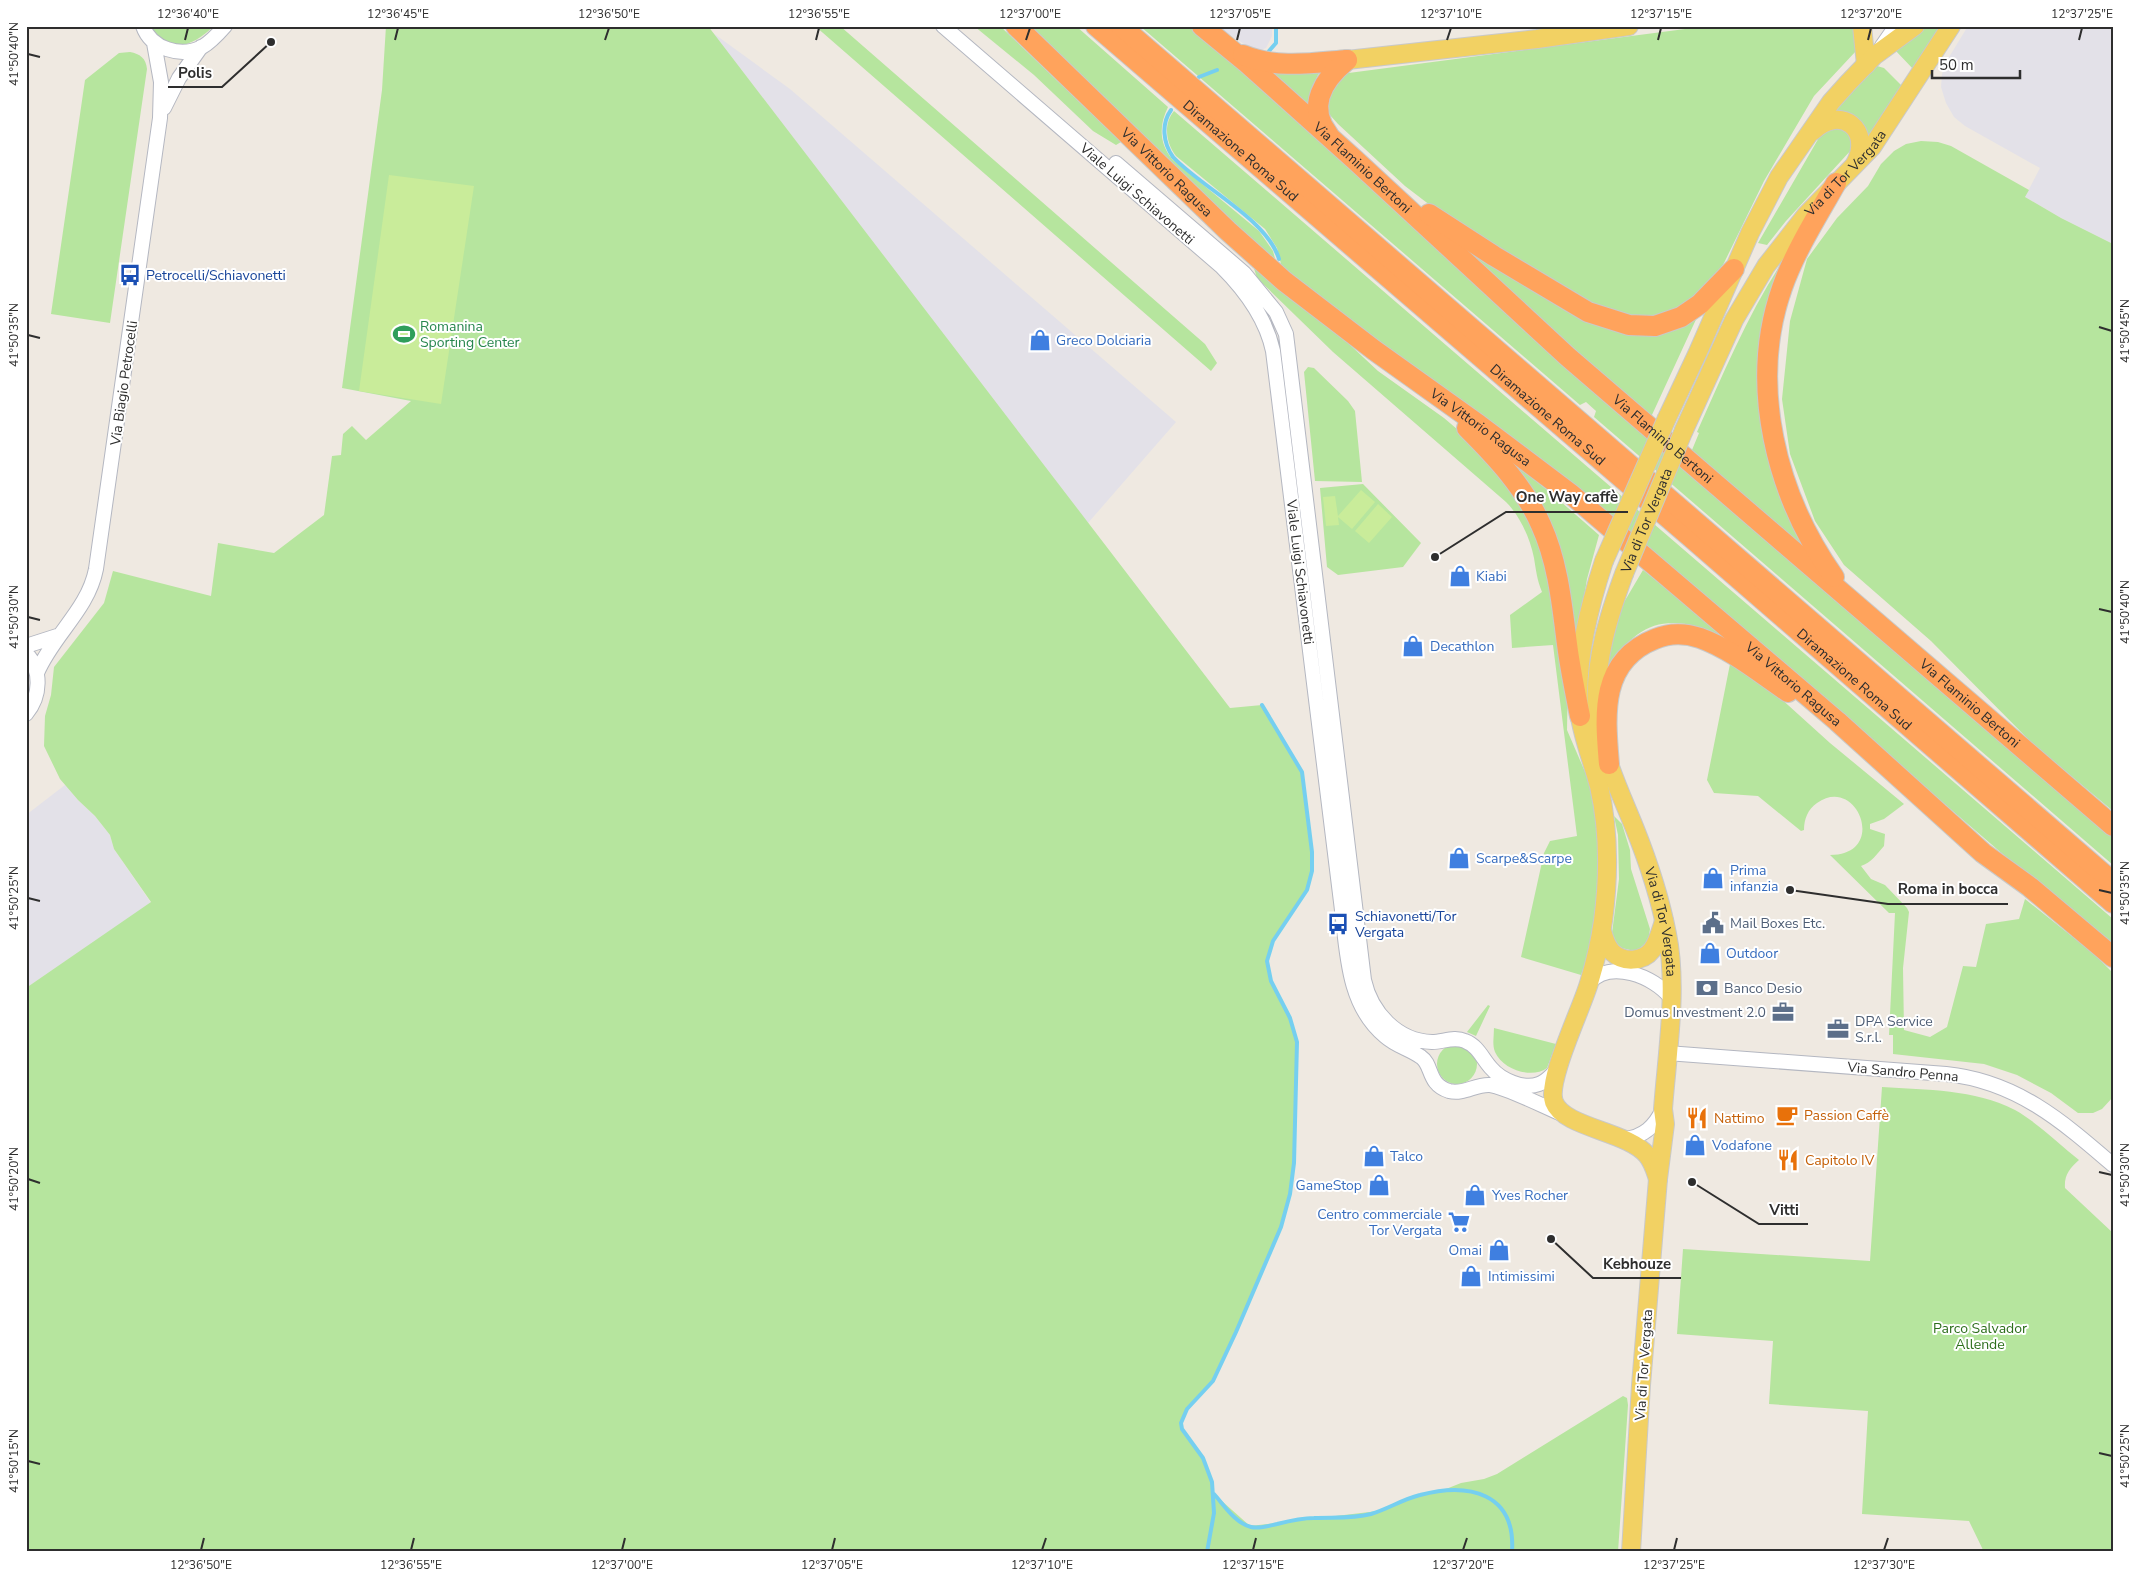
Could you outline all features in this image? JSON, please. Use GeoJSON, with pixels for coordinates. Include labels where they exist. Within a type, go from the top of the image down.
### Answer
{"type":"FeatureCollection","features":[{"type":"Feature","properties":{"kind":"highway","name":"Via Vittorio Ragusa"},"geometry":{"type":"LineString","coordinates":[[1016,26],[1228,232],[1325,313],[1572,495],[1837,721],[1983,853],[2030,887],[2113,957]]}},
{"type":"Feature","properties":{"kind":"highway","name":"Diramazione Roma Sud"},"geometry":{"type":"LineString","coordinates":[[1096,26],[1688,534],[2113,903]]}},
{"type":"Feature","properties":{"kind":"highway","name":"Diramazione Roma Sud"},"geometry":{"type":"LineString","coordinates":[[1121,26],[2113,882]]}},
{"type":"Feature","properties":{"kind":"highway"},"geometry":{"type":"LineString","coordinates":[[1202,26],[1237,53],[1270,64],[1347,60]]}},
{"type":"Feature","properties":{"kind":"highway","name":"Via Flaminio Bertoni"},"geometry":{"type":"LineString","coordinates":[[1221,42],[1354,159],[1568,357],[2113,826]]}},
{"type":"Feature","properties":{"kind":"highway"},"geometry":{"type":"LineString","coordinates":[[1332,140],[1321,122],[1319,99],[1326,80],[1347,60]]}},
{"type":"Feature","properties":{"kind":"highway"},"geometry":{"type":"LineString","coordinates":[[1354,159],[1445,226],[1588,312],[1612,321],[1649,327],[1675,320],[1700,304],[1734,269]]}},
{"type":"Feature","properties":{"kind":"highway"},"geometry":{"type":"LineString","coordinates":[[1842,178],[1804,241],[1782,288],[1768,342],[1766,391],[1769,415],[1782,468],[1801,520],[1825,564],[1866,615]]}},
{"type":"Feature","properties":{"kind":"highway"},"geometry":{"type":"LineString","coordinates":[[1427,388],[1507,471],[1522,491],[1542,526],[1552,557],[1570,668],[1580,716]]}},
{"type":"Feature","properties":{"kind":"highway"},"geometry":{"type":"LineString","coordinates":[[1609,764],[1605,715],[1613,681],[1618,670],[1631,653],[1659,637],[1686,634],[1713,643],[1837,721]]}},
{"type":"Feature","properties":{"kind":"main road"},"geometry":{"type":"LineString","coordinates":[[1347,60],[1537,39],[1629,26]]}},
{"type":"Feature","properties":{"kind":"main road"},"geometry":{"type":"LineString","coordinates":[[1862,26],[1870,60]]}},
{"type":"Feature","properties":{"kind":"main road","name":"Via di Tor Vergata"},"geometry":{"type":"LineString","coordinates":[[1658,1179],[1647,1155],[1639,1148],[1624,1139],[1567,1116],[1559,1110],[1553,1099],[1553,1086],[1557,1070],[1589,983],[1602,931],[1607,872],[1606,827],[1599,786],[1580,716],[1580,682],[1586,630],[1604,561],[1734,269],[1779,177],[1839,93],[1870,60],[1915,26]]}},
{"type":"Feature","properties":{"kind":"main road","name":"Via di Tor Vergata"},"geometry":{"type":"LineString","coordinates":[[1631,1552],[1641,1386],[1658,1179],[1666,1124],[1663,1109],[1671,998],[1670,951],[1648,863],[1609,764],[1600,730],[1597,689],[1609,616],[1624,574],[1684,430],[1734,320],[1755,283],[1795,228],[1868,152],[1886,128],[1951,26]]}},
{"type":"Feature","properties":{"kind":"main road"},"geometry":{"type":"LineString","coordinates":[[1805,141],[1816,128],[1829,121],[1839,120],[1851,125],[1858,133],[1861,147],[1857,159],[1842,178]]}},
{"type":"Feature","properties":{"kind":"main road"},"geometry":{"type":"LineString","coordinates":[[1602,931],[1608,947],[1616,955],[1626,959],[1637,959],[1651,951],[1664,921]]}},
{"type":"Feature","properties":{"kind":"street"},"geometry":{"type":"LineString","coordinates":[[143,26],[154,43],[178,51],[189,51],[201,47],[225,26]]}},
{"type":"Feature","properties":{"kind":"street","name":"Viale Luigi Schiavonetti"},"geometry":{"type":"LineString","coordinates":[[943,26],[1222,267],[1257,311],[1268,332],[1273,351],[1339,886],[1352,981],[1358,1002],[1382,1035],[1398,1046],[1424,1059],[1432,1078],[1443,1089],[1459,1092],[1484,1086],[1497,1087],[1567,1116]]}},
{"type":"Feature","properties":{"kind":"street","name":"Viale Luigi Schiavonetti"},"geometry":{"type":"LineString","coordinates":[[955,26],[1234,264],[1262,293],[1279,317],[1288,343],[1349,864],[1367,992],[1380,1016],[1403,1034],[1424,1041],[1445,1041],[1454,1038],[1467,1041],[1482,1054],[1493,1071],[1510,1081],[1534,1085],[1545,1081],[1557,1070]]}},
{"type":"Feature","properties":{"kind":"street","name":"Via di Tor Vergata"},"geometry":{"type":"LineString","coordinates":[[1870,60],[1896,26]]}},
{"type":"Feature","properties":{"kind":"street","name":"Via Biagio Petrocelli"},"geometry":{"type":"LineString","coordinates":[[38,673],[58,636],[80,610],[89,593],[95,575],[115,446],[160,118],[161,82],[154,43]]}},
{"type":"Feature","properties":{"kind":"street","name":"Via Biagio Petrocelli"},"geometry":{"type":"LineString","coordinates":[[160,118],[178,78],[201,47]]}},
{"type":"Feature","properties":{"kind":"street"},"geometry":{"type":"LineString","coordinates":[[26,646],[58,636]]}},
{"type":"Feature","properties":{"kind":"street"},"geometry":{"type":"LineString","coordinates":[[26,654],[38,673],[36,697],[26,714]]}},
{"type":"Feature","properties":{"kind":"street","name":"Via di Tor Vergata"},"geometry":{"type":"LineString","coordinates":[[1589,983],[1601,974],[1623,973],[1656,983],[1671,998]]}},
{"type":"Feature","properties":{"kind":"street","name":"Via Sandro Penna"},"geometry":{"type":"LineString","coordinates":[[1667,1053],[1946,1074],[1976,1079],[2009,1091],[2043,1109],[2072,1129],[2113,1165]]}},
{"type":"Feature","properties":{"kind":"street"},"geometry":{"type":"LineString","coordinates":[[1624,1139],[1638,1136],[1652,1127],[1663,1109]]}},
{"type":"Feature","properties":{"kind":"shaded area"},"geometry":{"type":"Polygon","coordinates":[[[1217,26],[1272,26],[1272,36],[1266,48],[1261,50],[1250,48],[1217,26]]]}},
{"type":"Feature","properties":{"kind":"shaded area"},"geometry":{"type":"Polygon","coordinates":[[[1968,26],[2113,26],[2113,244],[2061,218],[2025,197],[2040,168],[1965,126],[1954,117],[1946,103],[1941,87],[1942,74],[1946,62],[1968,26]]]}},
{"type":"Feature","properties":{"kind":"shaded area"},"geometry":{"type":"Polygon","coordinates":[[[713,33],[790,89],[1176,422],[1088,523],[713,33]]]}},
{"type":"Feature","properties":{"kind":"shaded area"},"geometry":{"type":"Polygon","coordinates":[[[65,785],[95,816],[110,835],[114,849],[151,903],[26,988],[26,815],[65,785]]]}},
{"type":"Feature","properties":{"kind":"green space"},"geometry":{"type":"Polygon","coordinates":[[[148,26],[214,26],[190,43],[176,45],[161,41],[148,26]]]}},
{"type":"Feature","properties":{"kind":"green space"},"geometry":{"type":"Polygon","coordinates":[[[386,26],[708,26],[1230,708],[1262,705],[1302,772],[1312,852],[1312,871],[1307,890],[1273,941],[1267,961],[1271,981],[1290,1018],[1297,1042],[1292,1181],[1284,1217],[1276,1241],[1229,1348],[1213,1381],[1187,1409],[1181,1426],[1208,1469],[1214,1494],[1250,1526],[1378,1511],[1414,1497],[1497,1474],[1623,1396],[1627,1398],[1628,1405],[1618,1552],[26,1552],[26,988],[151,902],[114,849],[110,835],[60,779],[44,746],[45,716],[51,695],[54,667],[104,603],[113,571],[211,596],[218,543],[274,553],[324,515],[332,456],[341,455],[343,434],[352,426],[366,440],[411,401],[342,388],[382,90],[386,26]]]}},
{"type":"Feature","properties":{"kind":"green space"},"geometry":{"type":"Polygon","coordinates":[[[815,26],[840,26],[1205,344],[1217,363],[1211,371],[815,26]]]}},
{"type":"Feature","properties":{"kind":"green space"},"geometry":{"type":"Polygon","coordinates":[[[974,26],[1000,26],[1121,142],[1116,145],[1093,131],[1034,75],[974,26]]]}},
{"type":"Feature","properties":{"kind":"green space"},"geometry":{"type":"Polygon","coordinates":[[[1026,26],[1076,26],[1168,107],[1163,120],[1162,134],[1165,147],[1172,159],[1259,231],[1273,251],[1277,266],[1026,26]]]}},
{"type":"Feature","properties":{"kind":"green space"},"geometry":{"type":"Polygon","coordinates":[[[1140,26],[1189,26],[1210,43],[1861,620],[2113,837],[2113,865],[1594,417],[1596,411],[1586,402],[1580,405],[1140,26]]]}},
{"type":"Feature","properties":{"kind":"green space"},"geometry":{"type":"Polygon","coordinates":[[[1708,26],[1856,26],[1856,51],[1814,96],[1764,181],[1724,263],[1713,280],[1707,287],[1670,313],[1640,319],[1600,308],[1439,212],[1405,186],[1338,124],[1329,114],[1324,102],[1341,74],[1708,26]]]}},
{"type":"Feature","properties":{"kind":"green space"},"geometry":{"type":"Polygon","coordinates":[[[1925,26],[1943,26],[1914,70],[1895,50],[1925,26]]]}},
{"type":"Feature","properties":{"kind":"green space"},"geometry":{"type":"Polygon","coordinates":[[[130,52],[142,57],[147,69],[110,323],[51,314],[85,80],[119,53],[130,52]]]}},
{"type":"Feature","properties":{"kind":"green space"},"geometry":{"type":"Polygon","coordinates":[[[1877,66],[1884,68],[1902,86],[1869,135],[1836,110],[1837,106],[1877,66]]]}},
{"type":"Feature","properties":{"kind":"green space"},"geometry":{"type":"Polygon","coordinates":[[[1267,67],[1321,70],[1313,93],[1314,109],[1267,67]]]}},
{"type":"Feature","properties":{"kind":"green space"},"geometry":{"type":"Polygon","coordinates":[[[1174,111],[2113,919],[2113,949],[1846,719],[1282,268],[1277,248],[1265,229],[1176,156],[1167,134],[1168,122],[1174,111]]]}},
{"type":"Feature","properties":{"kind":"green space"},"geometry":{"type":"Polygon","coordinates":[[[1833,126],[1851,133],[1852,149],[1786,221],[1767,245],[1758,243],[1817,141],[1823,132],[1833,126]]]}},
{"type":"Feature","properties":{"kind":"green space"},"geometry":{"type":"Polygon","coordinates":[[[1921,141],[1938,142],[1951,146],[2029,190],[2025,197],[2061,218],[2113,244],[2113,811],[2032,743],[1931,641],[1844,565],[1815,521],[1790,454],[1782,399],[1790,321],[1807,259],[1837,218],[1868,186],[1881,164],[1894,151],[1906,144],[1921,141]]]}},
{"type":"Feature","properties":{"kind":"green space"},"geometry":{"type":"Polygon","coordinates":[[[389,175],[474,186],[441,404],[359,391],[389,175]]]}},
{"type":"Feature","properties":{"kind":"green space"},"geometry":{"type":"Polygon","coordinates":[[[1449,237],[1598,321],[1699,313],[1651,417],[1449,237]]]}},
{"type":"Feature","properties":{"kind":"green space"},"geometry":{"type":"Polygon","coordinates":[[[1786,256],[1761,343],[1809,554],[1692,450],[1699,433],[1697,432],[1738,342],[1760,298],[1786,256]]]}},
{"type":"Feature","properties":{"kind":"green space"},"geometry":{"type":"Polygon","coordinates":[[[1253,265],[1334,330],[1378,371],[1444,418],[1471,441],[1499,468],[1537,528],[1568,675],[1567,730],[1592,788],[1601,847],[1595,936],[1581,975],[1521,957],[1544,853],[1550,841],[1577,836],[1553,645],[1512,648],[1510,615],[1542,592],[1532,550],[1524,528],[1506,502],[1333,352],[1257,278],[1253,265]]]}},
{"type":"Feature","properties":{"kind":"green space"},"geometry":{"type":"Polygon","coordinates":[[[1308,367],[1314,368],[1348,401],[1355,411],[1362,482],[1315,481],[1304,372],[1308,367]]]}},
{"type":"Feature","properties":{"kind":"green space"},"geometry":{"type":"Polygon","coordinates":[[[1512,462],[1599,535],[1587,579],[1575,652],[1512,462]]]}},
{"type":"Feature","properties":{"kind":"green space"},"geometry":{"type":"Polygon","coordinates":[[[1363,484],[1421,543],[1403,567],[1338,575],[1327,567],[1320,488],[1363,484]]]}},
{"type":"Feature","properties":{"kind":"green space"},"geometry":{"type":"Polygon","coordinates":[[[1361,490],[1375,502],[1352,529],[1338,517],[1339,525],[1326,526],[1323,497],[1335,496],[1338,516],[1361,490]]]}},
{"type":"Feature","properties":{"kind":"green space"},"geometry":{"type":"Polygon","coordinates":[[[1378,504],[1392,517],[1369,543],[1355,531],[1378,504]]]}},
{"type":"Feature","properties":{"kind":"green space"},"geometry":{"type":"Polygon","coordinates":[[[1643,570],[1728,639],[1709,630],[1691,625],[1674,623],[1658,625],[1644,630],[1631,640],[1607,672],[1603,674],[1620,609],[1643,570]]]}},
{"type":"Feature","properties":{"kind":"green space"},"geometry":{"type":"Polygon","coordinates":[[[1731,659],[1766,685],[1830,743],[1904,804],[1884,819],[1870,824],[1870,829],[1885,834],[1884,846],[1871,860],[1861,866],[1871,879],[1885,885],[1909,912],[1903,968],[1904,1030],[1930,1037],[1947,1027],[1963,966],[1976,967],[1986,924],[2019,919],[2025,899],[2094,954],[2113,973],[2113,1097],[2102,1109],[2093,1113],[2078,1113],[2051,1093],[2017,1075],[1984,1064],[1893,1054],[1893,1035],[1889,1035],[1895,913],[1889,913],[1830,855],[1848,852],[1858,843],[1862,831],[1861,818],[1854,807],[1844,799],[1831,797],[1817,803],[1809,811],[1804,830],[1801,831],[1758,796],[1714,793],[1707,780],[1731,659]]]}},
{"type":"Feature","properties":{"kind":"green space"},"geometry":{"type":"Polygon","coordinates":[[[1614,816],[1622,824],[1630,850],[1631,869],[1650,929],[1648,941],[1634,951],[1622,948],[1617,944],[1612,933],[1619,879],[1618,835],[1614,816]]]}},
{"type":"Feature","properties":{"kind":"green space"},"geometry":{"type":"Polygon","coordinates":[[[1488,1005],[1490,1006],[1476,1036],[1467,1032],[1488,1005]]]}},
{"type":"Feature","properties":{"kind":"green space"},"geometry":{"type":"Polygon","coordinates":[[[1494,1028],[1556,1044],[1547,1068],[1534,1073],[1526,1073],[1504,1064],[1494,1049],[1494,1028]]]}},
{"type":"Feature","properties":{"kind":"green space"},"geometry":{"type":"Polygon","coordinates":[[[1457,1044],[1471,1050],[1477,1064],[1471,1078],[1457,1084],[1443,1078],[1437,1064],[1443,1050],[1457,1044]]]}},
{"type":"Feature","properties":{"kind":"green space","name":"Parco Salvador Allende"},"geometry":{"type":"Polygon","coordinates":[[[1882,1087],[1967,1094],[1999,1103],[2015,1110],[2032,1121],[2079,1160],[2068,1172],[2065,1188],[2113,1233],[2113,1552],[1984,1552],[1969,1521],[1862,1514],[1868,1411],[1769,1404],[1773,1341],[1677,1334],[1683,1249],[1870,1261],[1882,1087]]]}},
{"type":"Feature","properties":{"kind":"waterway"},"geometry":{"type":"LineString","coordinates":[[1269,51],[1276,43],[1276,26]]}},
{"type":"Feature","properties":{"kind":"waterway"},"geometry":{"type":"LineString","coordinates":[[1199,77],[1217,70]]}},
{"type":"Feature","properties":{"kind":"waterway"},"geometry":{"type":"LineString","coordinates":[[1171,110],[1166,121],[1164,134],[1167,146],[1173,157],[1185,169],[1248,217],[1272,244],[1279,259]]}},
{"type":"Feature","properties":{"kind":"waterway"},"geometry":{"type":"LineString","coordinates":[[1207,1552],[1214,1513],[1212,1482],[1203,1458],[1182,1429],[1181,1423],[1187,1409],[1213,1381],[1236,1332],[1281,1227],[1290,1194],[1294,1163],[1297,1042],[1290,1018],[1271,981],[1267,961],[1273,941],[1307,890],[1312,871],[1312,852],[1302,772],[1262,705]]}},
{"type":"Feature","properties":{"kind":"waterway"},"geometry":{"type":"LineString","coordinates":[[1214,1494],[1240,1522],[1257,1528],[1304,1519],[1364,1516],[1414,1497],[1438,1491],[1456,1490],[1472,1492],[1486,1496],[1498,1505],[1506,1516],[1511,1532],[1512,1552]]}},
{"type":"Feature","properties":{"kind":"place","name":"Polis"},"geometry":{"type":"Point","coordinates":[271,42]}},
{"type":"Feature","properties":{"kind":"place","name":"Petrocelli/Schiavonetti"},"geometry":{"type":"Point","coordinates":[130,275]}},
{"type":"Feature","properties":{"kind":"place","name":"Romanina Sporting Center"},"geometry":{"type":"Point","coordinates":[404,334]}},
{"type":"Feature","properties":{"kind":"place","name":"Greco Dolciaria"},"geometry":{"type":"Point","coordinates":[1040,340]}},
{"type":"Feature","properties":{"kind":"place","name":"One Way caffè"},"geometry":{"type":"Point","coordinates":[1435,557]}},
{"type":"Feature","properties":{"kind":"place","name":"Kiabi"},"geometry":{"type":"Point","coordinates":[1460,576]}},
{"type":"Feature","properties":{"kind":"place","name":"Decathlon"},"geometry":{"type":"Point","coordinates":[1413,646]}},
{"type":"Feature","properties":{"kind":"place","name":"Scarpe&Scarpe"},"geometry":{"type":"Point","coordinates":[1459,858]}},
{"type":"Feature","properties":{"kind":"place","name":"Prima infanzia"},"geometry":{"type":"Point","coordinates":[1713,878]}},
{"type":"Feature","properties":{"kind":"place","name":"Roma in bocca"},"geometry":{"type":"Point","coordinates":[1790,890]}},
{"type":"Feature","properties":{"kind":"place","name":"Mail Boxes Etc."},"geometry":{"type":"Point","coordinates":[1713,923]}},
{"type":"Feature","properties":{"kind":"place","name":"Schiavonetti/Tor Vergata"},"geometry":{"type":"Point","coordinates":[1338,924]}},
{"type":"Feature","properties":{"kind":"place","name":"Outdoor"},"geometry":{"type":"Point","coordinates":[1710,953]}},
{"type":"Feature","properties":{"kind":"place","name":"Banco Desio"},"geometry":{"type":"Point","coordinates":[1707,988]}},
{"type":"Feature","properties":{"kind":"place","name":"Domus Investment 2.0"},"geometry":{"type":"Point","coordinates":[1783,1012]}},
{"type":"Feature","properties":{"kind":"place","name":"DPA Service S.r.l."},"geometry":{"type":"Point","coordinates":[1838,1029]}},
{"type":"Feature","properties":{"kind":"place","name":"Passion Caffè"},"geometry":{"type":"Point","coordinates":[1787,1115]}},
{"type":"Feature","properties":{"kind":"place","name":"Nattimo"},"geometry":{"type":"Point","coordinates":[1697,1118]}},
{"type":"Feature","properties":{"kind":"place","name":"Vodafone"},"geometry":{"type":"Point","coordinates":[1695,1145]}},
{"type":"Feature","properties":{"kind":"place","name":"Talco"},"geometry":{"type":"Point","coordinates":[1374,1156]}},
{"type":"Feature","properties":{"kind":"place","name":"Capitolo IV"},"geometry":{"type":"Point","coordinates":[1788,1160]}},
{"type":"Feature","properties":{"kind":"place","name":"Vitti"},"geometry":{"type":"Point","coordinates":[1692,1182]}},
{"type":"Feature","properties":{"kind":"place","name":"GameStop"},"geometry":{"type":"Point","coordinates":[1379,1185]}},
{"type":"Feature","properties":{"kind":"place","name":"Yves Rocher"},"geometry":{"type":"Point","coordinates":[1475,1195]}},
{"type":"Feature","properties":{"kind":"place","name":"Centro commerciale Tor Vergata"},"geometry":{"type":"Point","coordinates":[1459,1222]}},
{"type":"Feature","properties":{"kind":"place","name":"Kebhouze"},"geometry":{"type":"Point","coordinates":[1551,1239]}},
{"type":"Feature","properties":{"kind":"place","name":"Omai"},"geometry":{"type":"Point","coordinates":[1499,1250]}},
{"type":"Feature","properties":{"kind":"place","name":"Intimissimi"},"geometry":{"type":"Point","coordinates":[1471,1276]}}]}
